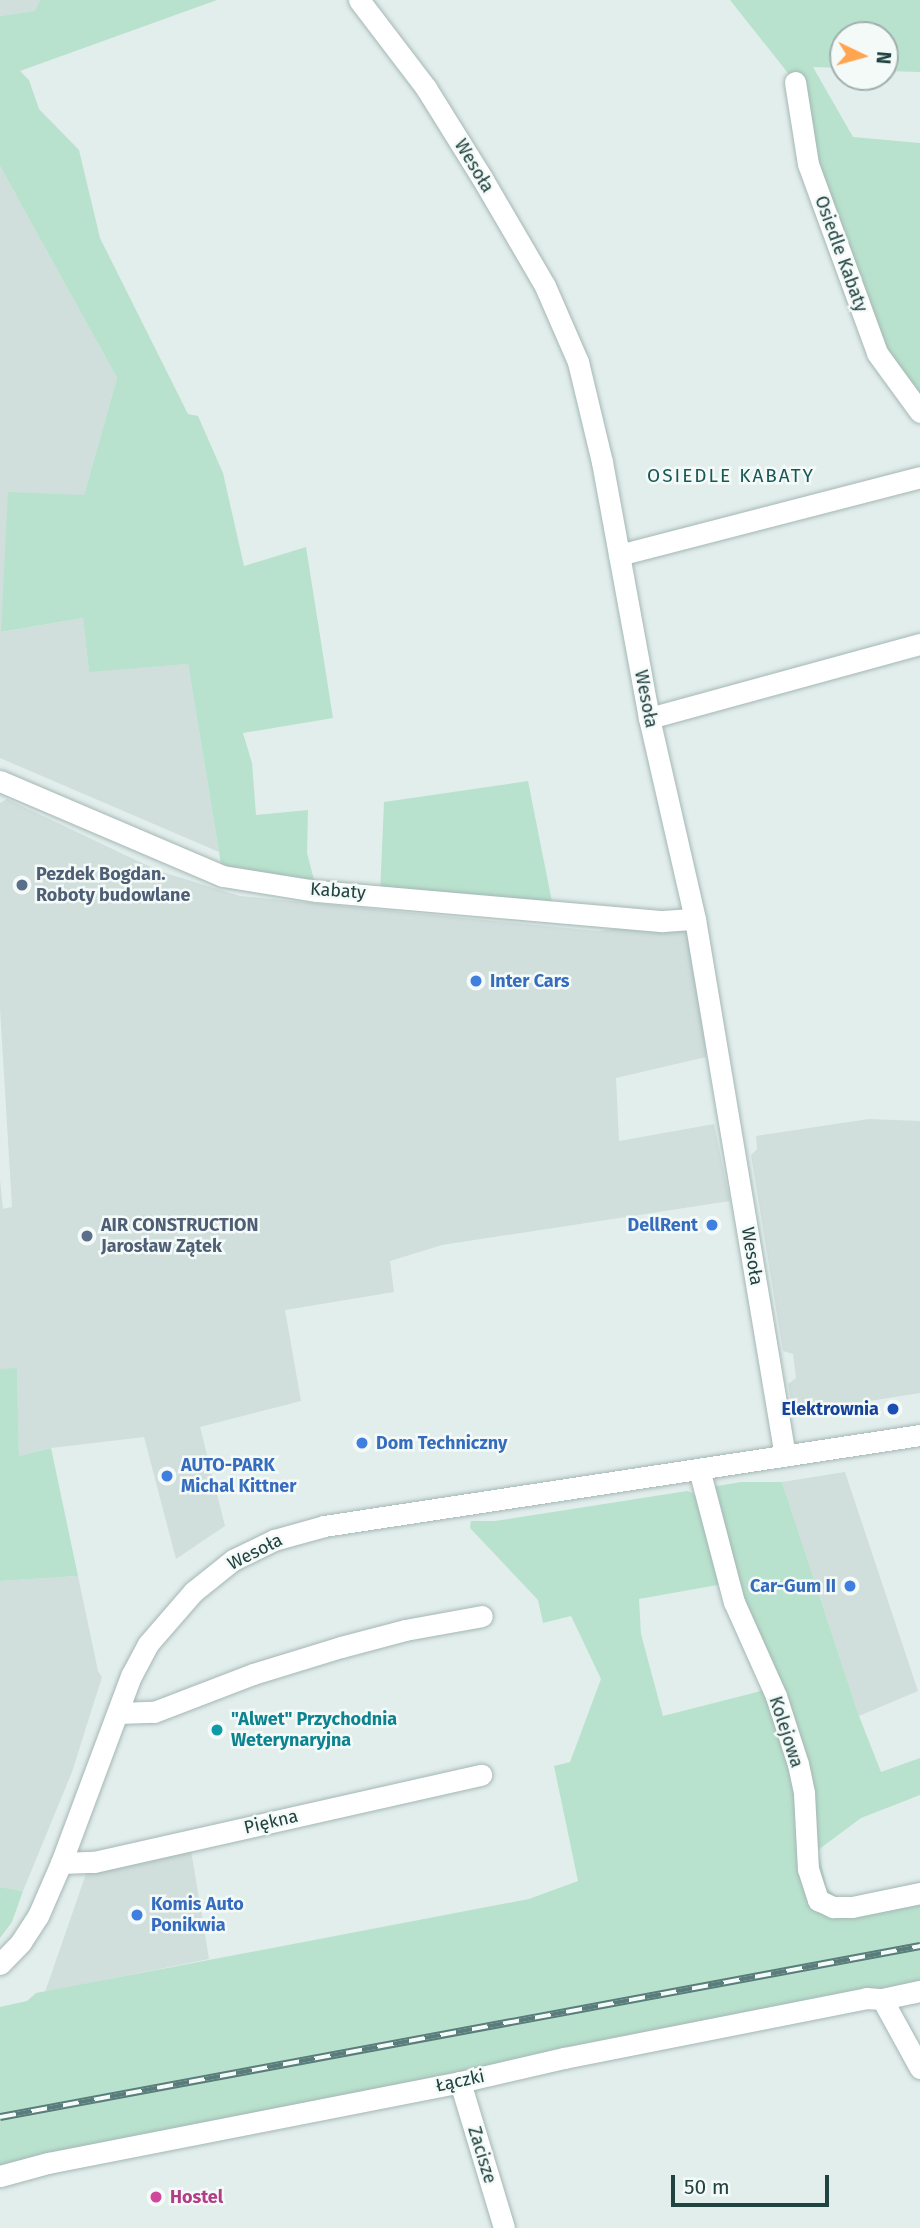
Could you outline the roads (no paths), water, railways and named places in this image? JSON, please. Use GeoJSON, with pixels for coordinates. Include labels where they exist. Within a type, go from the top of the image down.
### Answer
{"type":"FeatureCollection","features":[{"type":"Feature","properties":{"kind":"street","name":"Wesoła"},"geometry":{"type":"LineString","coordinates":[[359,0],[426,88],[545,286],[578,362],[619,555],[649,718],[695,919],[785,1456]]}},
{"type":"Feature","properties":{"kind":"street","name":"Osiedle Kabaty"},"geometry":{"type":"LineString","coordinates":[[795,82],[808,164],[877,353],[920,412]]}},
{"type":"Feature","properties":{"kind":"street"},"geometry":{"type":"LineString","coordinates":[[619,555],[920,477]]}},
{"type":"Feature","properties":{"kind":"street"},"geometry":{"type":"LineString","coordinates":[[649,718],[920,645]]}},
{"type":"Feature","properties":{"kind":"street","name":"Kabaty"},"geometry":{"type":"LineString","coordinates":[[0,781],[223,877],[317,891],[650,920],[695,919]]}},
{"type":"Feature","properties":{"kind":"street","name":"Wesoła"},"geometry":{"type":"LineString","coordinates":[[0,1964],[21,1942],[38,1916],[61,1863],[131,1676],[148,1644],[174,1610],[233,1560],[297,1531],[920,1435]]}},
{"type":"Feature","properties":{"kind":"street","name":"Kolejowa"},"geometry":{"type":"LineString","coordinates":[[699,1469],[734,1602],[776,1696],[799,1764],[804,1793],[808,1869],[818,1900],[834,1907],[852,1907],[920,1893]]}},
{"type":"Feature","properties":{"kind":"street"},"geometry":{"type":"LineString","coordinates":[[118,1713],[153,1712],[253,1674],[341,1647],[405,1630],[482,1616]]}},
{"type":"Feature","properties":{"kind":"street","name":"Piękna"},"geometry":{"type":"LineString","coordinates":[[61,1863],[94,1862],[481,1775]]}},
{"type":"Feature","properties":{"kind":"street","name":"Łączki"},"geometry":{"type":"LineString","coordinates":[[0,2176],[48,2163],[460,2082],[564,2058],[866,1998],[882,1999],[920,1991]]}},
{"type":"Feature","properties":{"kind":"street"},"geometry":{"type":"LineString","coordinates":[[882,1999],[920,2068]]}},
{"type":"Feature","properties":{"kind":"street","name":"Zacisze"},"geometry":{"type":"LineString","coordinates":[[460,2082],[504,2228]]}},
{"type":"Feature","properties":{"kind":"railway"},"geometry":{"type":"LineString","coordinates":[[0,2117],[920,1946]]}},
{"type":"Feature","properties":{"kind":"place","name":"Pezdek Bogdan. Roboty budowlane"},"geometry":{"type":"Point","coordinates":[22,885]}},
{"type":"Feature","properties":{"kind":"place","name":"Inter Cars"},"geometry":{"type":"Point","coordinates":[476,981]}},
{"type":"Feature","properties":{"kind":"place","name":"DellRent"},"geometry":{"type":"Point","coordinates":[712,1225]}},
{"type":"Feature","properties":{"kind":"place","name":"AIR CONSTRUCTION Jarosław Zątek"},"geometry":{"type":"Point","coordinates":[87,1236]}},
{"type":"Feature","properties":{"kind":"place","name":"Elektrownia"},"geometry":{"type":"Point","coordinates":[893,1409]}},
{"type":"Feature","properties":{"kind":"place","name":"Dom Techniczny"},"geometry":{"type":"Point","coordinates":[362,1443]}},
{"type":"Feature","properties":{"kind":"place","name":"AUTO-PARK Michal Kittner"},"geometry":{"type":"Point","coordinates":[167,1476]}},
{"type":"Feature","properties":{"kind":"place","name":"Car-Gum II"},"geometry":{"type":"Point","coordinates":[850,1586]}},
{"type":"Feature","properties":{"kind":"place","name":"\"Alwet\" Przychodnia Weterynaryjna"},"geometry":{"type":"Point","coordinates":[217,1730]}},
{"type":"Feature","properties":{"kind":"place","name":"Komis Auto Ponikwia"},"geometry":{"type":"Point","coordinates":[137,1915]}},
{"type":"Feature","properties":{"kind":"place","name":"Hostel"},"geometry":{"type":"Point","coordinates":[156,2197]}},
{"type":"Feature","properties":{"kind":"district","name":"OSIEDLE KABATY"},"geometry":{"type":"Point","coordinates":[731,476]}}]}
